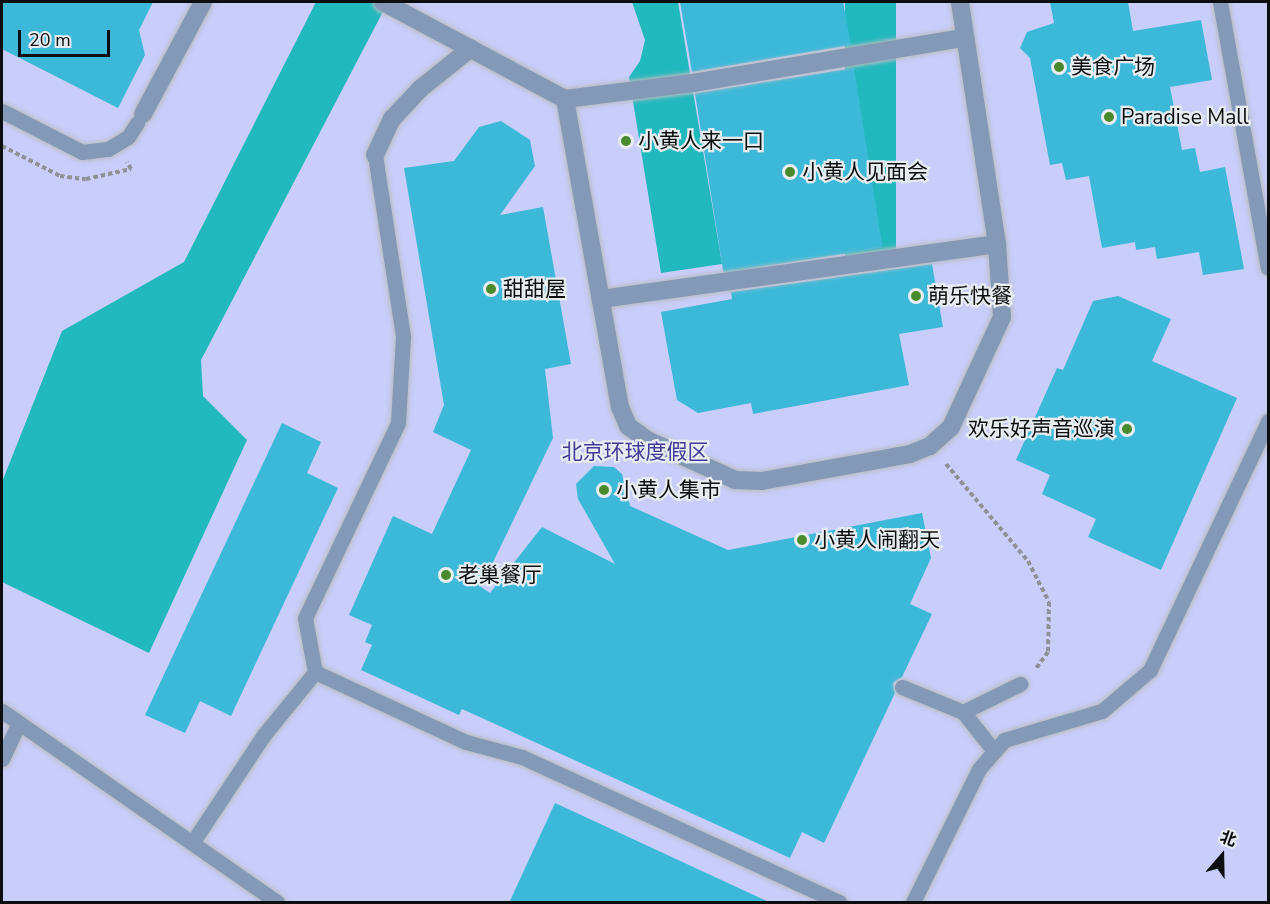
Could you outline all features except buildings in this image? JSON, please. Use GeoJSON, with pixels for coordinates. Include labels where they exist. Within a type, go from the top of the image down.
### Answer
{"type":"FeatureCollection","features":[{"type":"Feature","properties":{"kind":"street"},"geometry":{"type":"LineString","coordinates":[[140,118],[203,2]]}},
{"type":"Feature","properties":{"kind":"street"},"geometry":{"type":"LineString","coordinates":[[383,2],[566,99],[693,83],[963,38]]}},
{"type":"Feature","properties":{"kind":"street"},"geometry":{"type":"LineString","coordinates":[[566,99],[601,299],[628,426],[647,440],[735,480],[762,482],[910,454],[930,446],[951,427],[1002,317],[997,244],[963,38],[960,2]]}},
{"type":"Feature","properties":{"kind":"street"},"geometry":{"type":"LineString","coordinates":[[375,155],[392,119],[420,89],[471,48]]}},
{"type":"Feature","properties":{"kind":"street"},"geometry":{"type":"LineString","coordinates":[[601,299],[997,244]]}},
{"type":"Feature","properties":{"kind":"lane"},"geometry":{"type":"LineString","coordinates":[[1220,2],[1269,268]]}},
{"type":"Feature","properties":{"kind":"lane"},"geometry":{"type":"LineString","coordinates":[[2,111],[82,152],[108,149],[128,137],[140,118]]}},
{"type":"Feature","properties":{"kind":"lane"},"geometry":{"type":"LineString","coordinates":[[192,843],[263,736],[315,672],[305,618],[398,423],[403,336],[375,155]]}},
{"type":"Feature","properties":{"kind":"lane"},"geometry":{"type":"LineString","coordinates":[[913,903],[955,811],[994,751],[1004,740],[1035,727],[1102,711],[1150,670],[1269,421]]}},
{"type":"Feature","properties":{"kind":"lane"},"geometry":{"type":"LineString","coordinates":[[315,672],[466,742],[522,757],[839,903]]}},
{"type":"Feature","properties":{"kind":"lane"},"geometry":{"type":"LineString","coordinates":[[963,712],[1020,684]]}},
{"type":"Feature","properties":{"kind":"lane"},"geometry":{"type":"LineString","coordinates":[[902,687],[963,712],[994,751]]}},
{"type":"Feature","properties":{"kind":"lane"},"geometry":{"type":"LineString","coordinates":[[2,711],[277,903]]}},
{"type":"Feature","properties":{"kind":"lane"},"geometry":{"type":"LineString","coordinates":[[2,759],[19,723]]}},
{"type":"Feature","properties":{"kind":"path"},"geometry":{"type":"LineString","coordinates":[[930,446],[1028,561],[1049,602],[1048,652],[1020,684]]}},
{"type":"Feature","properties":{"kind":"green space","name":"北京环球度假区"},"geometry":{"type":"Polygon","coordinates":[[[2,2],[1268,2],[1268,902],[2,902],[2,2]]]}},
{"type":"Feature","properties":{"kind":"shaded area"},"geometry":{"type":"Polygon","coordinates":[[[316,2],[388,2],[201,360],[203,396],[247,440],[149,653],[2,582],[2,482],[62,331],[184,262],[316,2]]]}},
{"type":"Feature","properties":{"kind":"shaded area"},"geometry":{"type":"Polygon","coordinates":[[[632,2],[678,2],[722,264],[661,273],[629,77],[640,61],[645,40],[632,2]]]}},
{"type":"Feature","properties":{"kind":"shaded area"},"geometry":{"type":"Polygon","coordinates":[[[845,2],[896,2],[896,257],[845,257],[845,2]]]}},
{"type":"Feature","properties":{"kind":"place","name":"美食广场"},"geometry":{"type":"Point","coordinates":[1059,67]}},
{"type":"Feature","properties":{"kind":"place","name":"Paradise Mall"},"geometry":{"type":"Point","coordinates":[1109,117]}},
{"type":"Feature","properties":{"kind":"place","name":"小黄人来一口"},"geometry":{"type":"Point","coordinates":[626,141]}},
{"type":"Feature","properties":{"kind":"place","name":"小黄人见面会"},"geometry":{"type":"Point","coordinates":[790,172]}},
{"type":"Feature","properties":{"kind":"place","name":"甜甜屋"},"geometry":{"type":"Point","coordinates":[491,289]}},
{"type":"Feature","properties":{"kind":"place","name":"萌乐快餐"},"geometry":{"type":"Point","coordinates":[916,296]}},
{"type":"Feature","properties":{"kind":"place","name":"欢乐好声音巡演"},"geometry":{"type":"Point","coordinates":[1127,429]}},
{"type":"Feature","properties":{"kind":"place","name":"小黄人集市"},"geometry":{"type":"Point","coordinates":[604,490]}},
{"type":"Feature","properties":{"kind":"place","name":"小黄人闹翻天"},"geometry":{"type":"Point","coordinates":[802,540]}},
{"type":"Feature","properties":{"kind":"place","name":"老巢餐厅"},"geometry":{"type":"Point","coordinates":[446,575]}}]}
